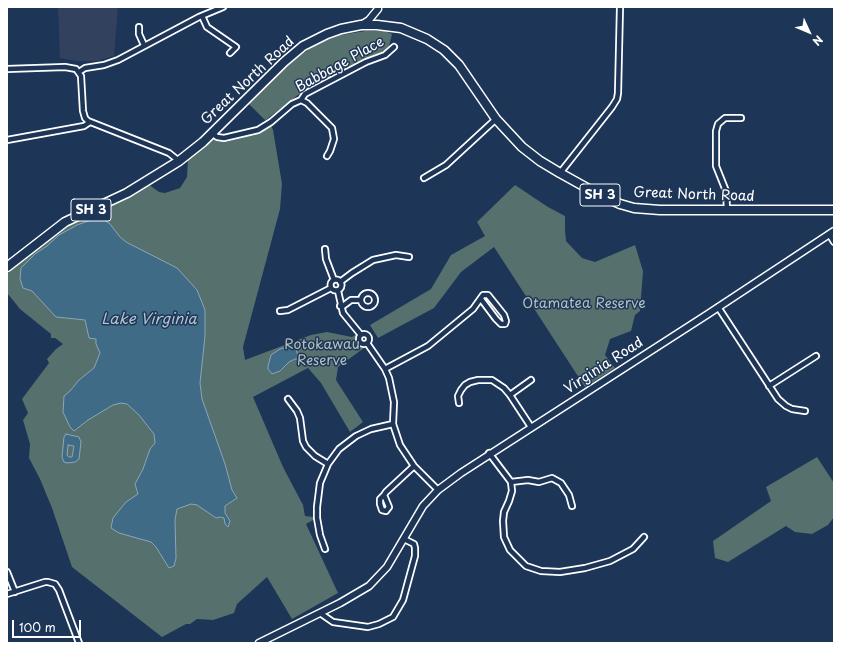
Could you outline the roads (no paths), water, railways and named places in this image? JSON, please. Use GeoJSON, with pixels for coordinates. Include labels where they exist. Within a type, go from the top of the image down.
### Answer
{"type":"FeatureCollection","features":[{"type":"Feature","properties":{"kind":"highway","name":"Great North Road"},"geometry":{"type":"LineString","coordinates":[[7,267],[65,222],[127,193],[180,161],[212,133],[284,62],[303,46],[334,31],[362,25],[401,28],[414,33],[444,50],[467,75],[496,119],[522,147],[540,161],[608,199],[634,208],[660,210],[834,210]]}},
{"type":"Feature","properties":{"kind":"street"},"geometry":{"type":"LineString","coordinates":[[79,72],[88,67],[111,63],[202,16],[223,7]]}},
{"type":"Feature","properties":{"kind":"street"},"geometry":{"type":"LineString","coordinates":[[560,173],[612,108],[617,99],[620,7]]}},
{"type":"Feature","properties":{"kind":"street"},"geometry":{"type":"LineString","coordinates":[[377,25],[378,8]]}},
{"type":"Feature","properties":{"kind":"street"},"geometry":{"type":"LineString","coordinates":[[362,25],[370,20],[378,8]]}},
{"type":"Feature","properties":{"kind":"street"},"geometry":{"type":"LineString","coordinates":[[202,16],[207,27],[236,47],[230,53]]}},
{"type":"Feature","properties":{"kind":"street"},"geometry":{"type":"LineString","coordinates":[[139,27],[139,34],[144,45]]}},
{"type":"Feature","properties":{"kind":"street","name":"Babbage Place"},"geometry":{"type":"LineString","coordinates":[[212,133],[217,138],[224,138],[258,130],[271,122],[292,104],[301,100],[305,94],[366,62],[385,55],[394,47]]}},
{"type":"Feature","properties":{"kind":"street"},"geometry":{"type":"LineString","coordinates":[[7,69],[74,68],[79,72],[82,79],[83,115],[85,118],[90,122],[169,153],[180,161]]}},
{"type":"Feature","properties":{"kind":"street"},"geometry":{"type":"LineString","coordinates":[[301,100],[307,103],[332,128],[334,139],[327,156]]}},
{"type":"Feature","properties":{"kind":"street"},"geometry":{"type":"LineString","coordinates":[[727,210],[726,191],[716,166],[716,131],[718,124],[724,118],[741,118]]}},
{"type":"Feature","properties":{"kind":"street"},"geometry":{"type":"LineString","coordinates":[[424,178],[446,165],[496,119]]}},
{"type":"Feature","properties":{"kind":"street"},"geometry":{"type":"LineString","coordinates":[[7,140],[84,126],[90,122]]}},
{"type":"Feature","properties":{"kind":"street"},"geometry":{"type":"LineString","coordinates":[[832,232],[834,242]]}},
{"type":"Feature","properties":{"kind":"street","name":"Virginia Road"},"geometry":{"type":"LineString","coordinates":[[259,643],[357,594],[369,586],[387,567],[423,506],[438,490],[489,453],[718,307],[832,232]]}},
{"type":"Feature","properties":{"kind":"street"},"geometry":{"type":"LineString","coordinates":[[325,250],[326,259],[334,280]]}},
{"type":"Feature","properties":{"kind":"street"},"geometry":{"type":"LineString","coordinates":[[340,282],[373,260],[396,255],[409,257]]}},
{"type":"Feature","properties":{"kind":"street"},"geometry":{"type":"LineString","coordinates":[[334,280],[340,282]]}},
{"type":"Feature","properties":{"kind":"street"},"geometry":{"type":"LineString","coordinates":[[331,288],[331,283],[334,280]]}},
{"type":"Feature","properties":{"kind":"street"},"geometry":{"type":"LineString","coordinates":[[340,282],[342,286],[338,291],[340,306],[345,317],[361,335],[367,335],[369,338],[367,343],[385,369],[392,389],[394,402],[393,424],[400,446],[414,466],[438,490]]}},
{"type":"Feature","properties":{"kind":"street"},"geometry":{"type":"LineString","coordinates":[[331,288],[338,291]]}},
{"type":"Feature","properties":{"kind":"street"},"geometry":{"type":"LineString","coordinates":[[280,311],[288,310],[331,288]]}},
{"type":"Feature","properties":{"kind":"street"},"geometry":{"type":"LineString","coordinates":[[483,295],[488,295],[494,301],[504,315],[506,320],[505,324],[501,324],[496,320],[483,301],[483,295]]}},
{"type":"Feature","properties":{"kind":"street"},"geometry":{"type":"LineString","coordinates":[[340,306],[343,306],[351,300],[361,300]]}},
{"type":"Feature","properties":{"kind":"street"},"geometry":{"type":"LineString","coordinates":[[385,369],[428,346],[483,301],[494,301]]}},
{"type":"Feature","properties":{"kind":"street"},"geometry":{"type":"LineString","coordinates":[[718,307],[778,399],[792,409],[805,411]]}},
{"type":"Feature","properties":{"kind":"street"},"geometry":{"type":"LineString","coordinates":[[769,386],[816,356]]}},
{"type":"Feature","properties":{"kind":"street"},"geometry":{"type":"LineString","coordinates":[[459,403],[458,396],[461,390],[470,382],[478,380],[492,380],[504,388],[510,395],[531,427]]}},
{"type":"Feature","properties":{"kind":"street"},"geometry":{"type":"LineString","coordinates":[[510,395],[531,380]]}},
{"type":"Feature","properties":{"kind":"street"},"geometry":{"type":"LineString","coordinates":[[288,399],[297,411],[300,418],[302,441],[315,456],[328,464]]}},
{"type":"Feature","properties":{"kind":"street"},"geometry":{"type":"LineString","coordinates":[[325,549],[320,535],[317,508],[320,484],[328,464],[340,449],[356,436],[371,429],[393,424]]}},
{"type":"Feature","properties":{"kind":"street"},"geometry":{"type":"LineString","coordinates":[[489,453],[511,482],[512,491],[504,512],[504,537],[510,550],[526,566],[541,571],[560,572],[585,568],[610,561],[634,549],[644,537]]}},
{"type":"Feature","properties":{"kind":"street"},"geometry":{"type":"LineString","coordinates":[[384,495],[414,466]]}},
{"type":"Feature","properties":{"kind":"street"},"geometry":{"type":"LineString","coordinates":[[511,482],[528,480],[539,482],[552,478],[561,483],[569,495],[572,506]]}},
{"type":"Feature","properties":{"kind":"street"},"geometry":{"type":"LineString","coordinates":[[320,613],[333,622],[368,627],[393,617],[403,600],[415,556],[414,544],[404,539]]}},
{"type":"Feature","properties":{"kind":"street"},"geometry":{"type":"LineString","coordinates":[[7,572],[15,592]]}},
{"type":"Feature","properties":{"kind":"street"},"geometry":{"type":"LineString","coordinates":[[7,594],[45,582],[55,584],[59,590],[80,643]]}},
{"type":"Feature","properties":{"kind":"water","name":"Lake Virginia"},"geometry":{"type":"Polygon","coordinates":[[[100,217],[110,224],[126,242],[177,268],[197,290],[205,310],[205,336],[200,383],[202,399],[225,464],[232,490],[237,498],[225,506],[225,513],[230,521],[228,527],[225,524],[224,518],[216,518],[197,505],[191,504],[177,509],[175,520],[176,558],[174,566],[169,568],[156,547],[151,542],[119,533],[111,528],[113,518],[126,502],[138,494],[135,484],[143,469],[150,449],[155,443],[154,434],[139,415],[127,404],[121,403],[113,405],[88,420],[74,431],[70,427],[63,412],[64,396],[79,380],[94,368],[100,353],[96,344],[96,339],[89,338],[85,320],[56,317],[32,291],[23,288],[20,279],[21,268],[35,254],[59,235],[77,225],[100,217]]]}},
{"type":"Feature","properties":{"kind":"water"},"geometry":{"type":"Polygon","coordinates":[[[294,345],[296,346],[300,359],[295,359],[289,362],[280,371],[272,374],[268,369],[271,355],[280,349],[294,345]]]}},
{"type":"Feature","properties":{"kind":"water"},"geometry":{"type":"Polygon","coordinates":[[[66,434],[79,437],[81,442],[79,459],[75,462],[64,462],[62,457],[64,437],[66,434]],[[68,445],[67,455],[69,457],[72,457],[74,446],[68,445]]]}},
{"type":"Feature","properties":{"kind":"park label","name":"Otamatea Reserve"},"geometry":{"type":"Point","coordinates":[584,304]}},
{"type":"Feature","properties":{"kind":"park label","name":"Rotokawau Reserve"},"geometry":{"type":"Point","coordinates":[322,354]}}]}
